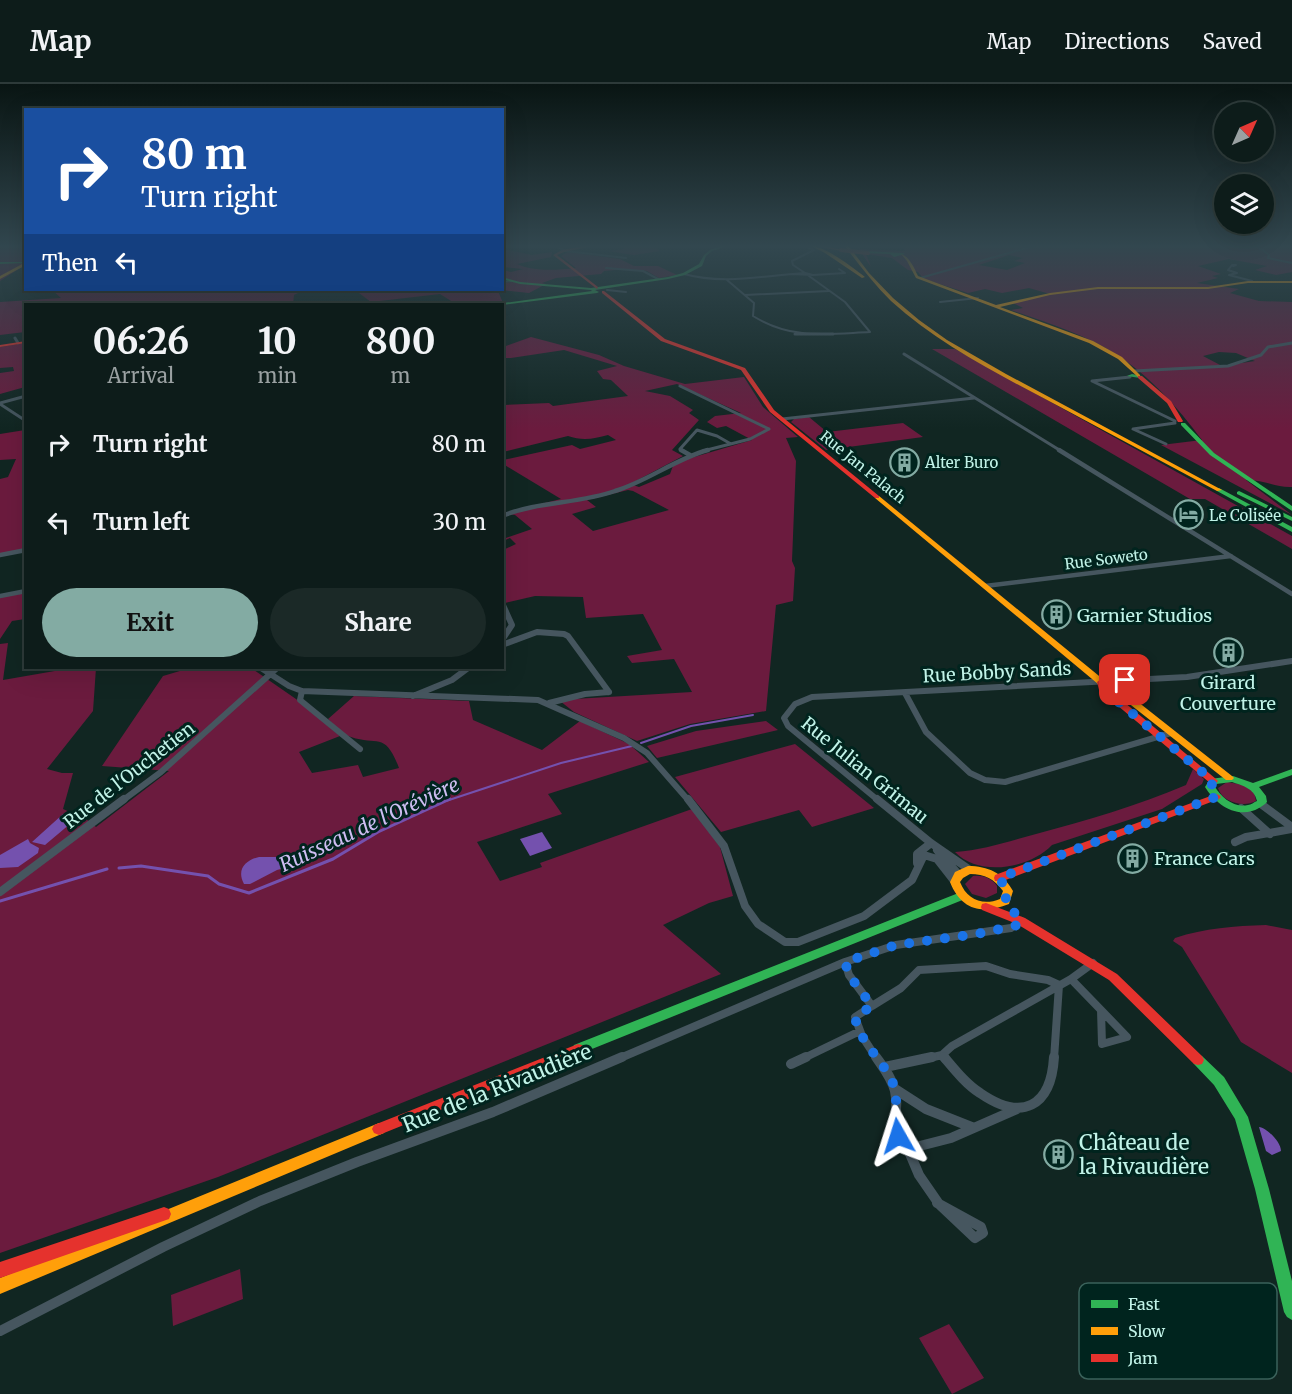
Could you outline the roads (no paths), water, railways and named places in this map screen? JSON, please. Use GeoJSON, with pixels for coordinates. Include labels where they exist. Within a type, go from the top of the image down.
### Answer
{"type":"FeatureCollection","features":[{"type":"Feature","properties":{"kind":"main road","name":"Rue Jan Palach"},"geometry":{"type":"LineString","coordinates":[[620,306],[663,340],[743,369],[765,403],[782,419],[1101,682],[1125,696],[1229,778]]}},
{"type":"Feature","properties":{"kind":"main road"},"geometry":{"type":"LineString","coordinates":[[901,306],[931,330],[987,364],[1292,531]]}},
{"type":"Feature","properties":{"kind":"main road"},"geometry":{"type":"LineString","coordinates":[[909,306],[958,341],[1292,520]]}},
{"type":"Feature","properties":{"kind":"main road"},"geometry":{"type":"LineString","coordinates":[[998,306],[1112,352],[1136,377],[1167,401],[1179,416],[1179,422],[1190,428],[1212,454],[1292,509]]}},
{"type":"Feature","properties":{"kind":"main road"},"geometry":{"type":"LineString","coordinates":[[0,346],[20,341]]}},
{"type":"Feature","properties":{"kind":"main road","name":"Rue Jan Palach"},"geometry":{"type":"LineString","coordinates":[[1101,682],[1102,688],[1213,781]]}},
{"type":"Feature","properties":{"kind":"main road"},"geometry":{"type":"LineString","coordinates":[[1253,786],[1292,772]]}},
{"type":"Feature","properties":{"kind":"main road"},"geometry":{"type":"LineString","coordinates":[[1229,778],[1253,786],[1262,796],[1261,804],[1253,808],[1240,808],[1216,797],[1210,790],[1213,781],[1229,778]]}},
{"type":"Feature","properties":{"kind":"main road"},"geometry":{"type":"LineString","coordinates":[[999,878],[1216,797]]}},
{"type":"Feature","properties":{"kind":"main road"},"geometry":{"type":"LineString","coordinates":[[986,907],[999,905],[1005,901],[1008,891],[999,878],[986,871],[970,870],[957,878],[961,896],[970,902],[1021,921],[1094,963],[1121,983],[1219,1081],[1241,1117],[1262,1189],[1292,1312]]}},
{"type":"Feature","properties":{"kind":"main road"},"geometry":{"type":"LineString","coordinates":[[0,1286],[961,896]]}},
{"type":"Feature","properties":{"kind":"main road"},"geometry":{"type":"LineString","coordinates":[[1005,901],[1021,921]]}},
{"type":"Feature","properties":{"kind":"main road"},"geometry":{"type":"LineString","coordinates":[[0,1270],[223,1194]]}},
{"type":"Feature","properties":{"kind":"street"},"geometry":{"type":"LineString","coordinates":[[754,306],[753,316],[788,333],[814,336],[870,332],[849,306]]}},
{"type":"Feature","properties":{"kind":"street"},"geometry":{"type":"LineString","coordinates":[[1179,422],[1092,381],[1245,363],[1264,353],[1268,347],[1292,343]]}},
{"type":"Feature","properties":{"kind":"street"},"geometry":{"type":"LineString","coordinates":[[904,354],[1292,594]]}},
{"type":"Feature","properties":{"kind":"street"},"geometry":{"type":"LineString","coordinates":[[504,515],[620,490],[690,455],[731,444],[769,429],[680,386]]}},
{"type":"Feature","properties":{"kind":"street"},"geometry":{"type":"LineString","coordinates":[[0,403],[24,397]]}},
{"type":"Feature","properties":{"kind":"street"},"geometry":{"type":"LineString","coordinates":[[782,419],[975,398]]}},
{"type":"Feature","properties":{"kind":"street"},"geometry":{"type":"LineString","coordinates":[[0,403],[11,410],[16,417],[24,420]]}},
{"type":"Feature","properties":{"kind":"street"},"geometry":{"type":"LineString","coordinates":[[1166,444],[1133,429],[1179,422]]}},
{"type":"Feature","properties":{"kind":"street"},"geometry":{"type":"LineString","coordinates":[[690,455],[680,449],[697,430],[717,436],[731,444]]}},
{"type":"Feature","properties":{"kind":"street"},"geometry":{"type":"LineString","coordinates":[[0,555],[24,550]]}},
{"type":"Feature","properties":{"kind":"street","name":"Rue Soweto"},"geometry":{"type":"LineString","coordinates":[[985,586],[1231,556]]}},
{"type":"Feature","properties":{"kind":"street"},"geometry":{"type":"LineString","coordinates":[[0,596],[24,591]]}},
{"type":"Feature","properties":{"kind":"street"},"geometry":{"type":"LineString","coordinates":[[504,607],[513,625],[504,637]]}},
{"type":"Feature","properties":{"kind":"street"},"geometry":{"type":"LineString","coordinates":[[504,644],[537,632],[564,634],[568,636],[609,692],[585,694],[549,703]]}},
{"type":"Feature","properties":{"kind":"street","name":"Rue Bobby Sands"},"geometry":{"type":"LineString","coordinates":[[784,718],[788,709],[796,701],[812,697],[1186,677],[1292,661]]}},
{"type":"Feature","properties":{"kind":"street"},"geometry":{"type":"LineString","coordinates":[[262,669],[289,686],[302,691],[517,699],[549,703],[624,738],[656,762],[720,840],[745,906],[758,924],[785,942],[798,942],[864,916],[912,880],[924,855],[930,855],[957,878]]}},
{"type":"Feature","properties":{"kind":"street","name":"Rue de l'Ouchetien"},"geometry":{"type":"LineString","coordinates":[[0,892],[161,772],[276,669]]}},
{"type":"Feature","properties":{"kind":"street"},"geometry":{"type":"LineString","coordinates":[[413,696],[452,680],[467,669]]}},
{"type":"Feature","properties":{"kind":"street"},"geometry":{"type":"LineString","coordinates":[[302,691],[300,700],[360,749]]}},
{"type":"Feature","properties":{"kind":"street"},"geometry":{"type":"LineString","coordinates":[[905,693],[926,732],[970,773],[985,780],[1005,782],[1171,733]]}},
{"type":"Feature","properties":{"kind":"street","name":"Rue Julian Grimau"},"geometry":{"type":"LineString","coordinates":[[784,718],[796,734],[931,843],[970,870]]}},
{"type":"Feature","properties":{"kind":"street"},"geometry":{"type":"LineString","coordinates":[[1261,804],[1292,828]]}},
{"type":"Feature","properties":{"kind":"street"},"geometry":{"type":"LineString","coordinates":[[1240,808],[1270,834]]}},
{"type":"Feature","properties":{"kind":"street"},"geometry":{"type":"LineString","coordinates":[[1235,843],[1246,837],[1292,828]]}},
{"type":"Feature","properties":{"kind":"street"},"geometry":{"type":"LineString","coordinates":[[917,866],[917,854],[931,843]]}},
{"type":"Feature","properties":{"kind":"street","name":"Rue Julian Grimau"},"geometry":{"type":"LineString","coordinates":[[931,843],[957,878]]}},
{"type":"Feature","properties":{"kind":"street","name":"Rue de la Rivaudière"},"geometry":{"type":"LineString","coordinates":[[0,1331],[163,1247],[260,1201],[357,1162],[493,1112],[845,962],[896,945],[1011,928],[1021,921]]}},
{"type":"Feature","properties":{"kind":"street"},"geometry":{"type":"LineString","coordinates":[[845,962],[849,975],[872,1006]]}},
{"type":"Feature","properties":{"kind":"street"},"geometry":{"type":"LineString","coordinates":[[885,1067],[942,1055],[952,1046],[1071,980],[1094,963]]}},
{"type":"Feature","properties":{"kind":"street"},"geometry":{"type":"LineString","coordinates":[[937,1203],[918,1176],[908,1149],[894,1127],[897,1095],[895,1089],[885,1067],[858,1032],[855,1017],[901,988],[919,970],[986,966],[1010,974],[1048,980],[1059,985]]}},
{"type":"Feature","properties":{"kind":"street"},"geometry":{"type":"LineString","coordinates":[[1071,980],[1101,1010]]}},
{"type":"Feature","properties":{"kind":"street"},"geometry":{"type":"LineString","coordinates":[[908,1149],[951,1138],[1017,1108],[1031,1106],[1043,1098],[1050,1090],[1053,1078],[1059,985]]}},
{"type":"Feature","properties":{"kind":"street"},"geometry":{"type":"LineString","coordinates":[[791,1064],[858,1032]]}},
{"type":"Feature","properties":{"kind":"street"},"geometry":{"type":"LineString","coordinates":[[942,1055],[986,1097],[1017,1108]]}},
{"type":"Feature","properties":{"kind":"street"},"geometry":{"type":"LineString","coordinates":[[895,1089],[926,1109],[975,1128]]}},
{"type":"Feature","properties":{"kind":"waterway","name":"Ruisseau de l'Orévière"},"geometry":{"type":"LineString","coordinates":[[641,743],[691,726],[753,715]]}},
{"type":"Feature","properties":{"kind":"waterway","name":"Ruisseau de l'Orévière"},"geometry":{"type":"LineString","coordinates":[[446,801],[561,763],[632,746]]}},
{"type":"Feature","properties":{"kind":"waterway","name":"Ruisseau de l'Orévière"},"geometry":{"type":"LineString","coordinates":[[119,868],[141,866],[208,876],[219,884],[249,893],[333,859],[378,832],[450,799]]}},
{"type":"Feature","properties":{"kind":"waterway","name":"Ruisseau de l'Orévière"},"geometry":{"type":"LineString","coordinates":[[0,901],[107,869]]}},
{"type":"Feature","properties":{"kind":"place","name":"Alter Buro"},"geometry":{"type":"Point","coordinates":[904,462]}},
{"type":"Feature","properties":{"kind":"place","name":"Le Colisée"},"geometry":{"type":"Point","coordinates":[1188,515]}},
{"type":"Feature","properties":{"kind":"place","name":"Garnier Studios"},"geometry":{"type":"Point","coordinates":[1056,615]}},
{"type":"Feature","properties":{"kind":"place","name":"Girard Couverture"},"geometry":{"type":"Point","coordinates":[1228,653]}},
{"type":"Feature","properties":{"kind":"place","name":"France Cars"},"geometry":{"type":"Point","coordinates":[1133,858]}},
{"type":"Feature","properties":{"kind":"place","name":"Château de la Rivaudière"},"geometry":{"type":"Point","coordinates":[1058,1154]}}]}
